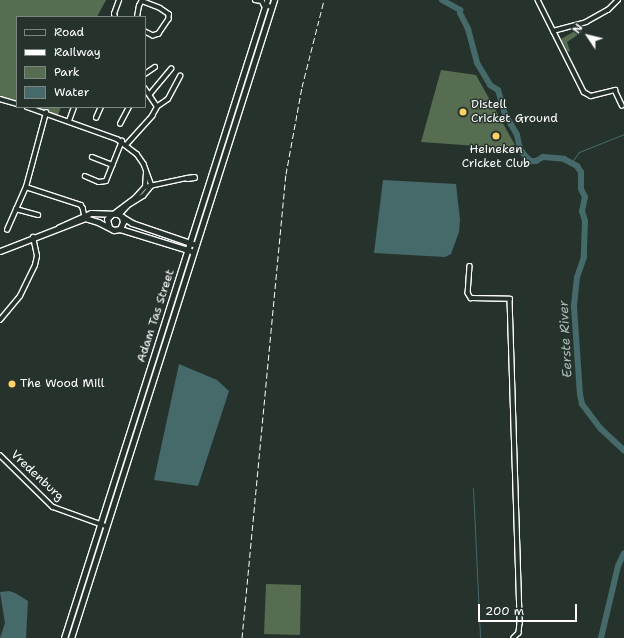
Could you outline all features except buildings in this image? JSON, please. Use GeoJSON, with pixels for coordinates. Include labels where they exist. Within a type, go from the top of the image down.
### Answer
{"type":"FeatureCollection","features":[{"type":"Feature","properties":{"kind":"main road","name":"Adam Tas Street"},"geometry":{"type":"LineString","coordinates":[[71,638],[273,0]]}},
{"type":"Feature","properties":{"kind":"main road","name":"Adam Tas Street"},"geometry":{"type":"LineString","coordinates":[[64,638],[188,250],[265,2]]}},
{"type":"Feature","properties":{"kind":"main road"},"geometry":{"type":"LineString","coordinates":[[187,178],[194,177]]}},
{"type":"Feature","properties":{"kind":"main road"},"geometry":{"type":"LineString","coordinates":[[0,251],[92,212],[121,216],[132,223],[196,244]]}},
{"type":"Feature","properties":{"kind":"main road"},"geometry":{"type":"LineString","coordinates":[[109,227],[107,219],[113,214]]}},
{"type":"Feature","properties":{"kind":"main road"},"geometry":{"type":"LineString","coordinates":[[85,216],[114,230],[120,229],[194,252]]}},
{"type":"Feature","properties":{"kind":"main road"},"geometry":{"type":"LineString","coordinates":[[120,229],[124,222],[121,216]]}},
{"type":"Feature","properties":{"kind":"street"},"geometry":{"type":"LineString","coordinates":[[115,16],[114,14],[120,0]]}},
{"type":"Feature","properties":{"kind":"street"},"geometry":{"type":"LineString","coordinates":[[255,0],[265,2],[272,7]]}},
{"type":"Feature","properties":{"kind":"street"},"geometry":{"type":"LineString","coordinates":[[538,0],[584,92],[591,96],[615,90],[622,105]]}},
{"type":"Feature","properties":{"kind":"street"},"geometry":{"type":"LineString","coordinates":[[553,31],[586,22],[608,10],[618,0]]}},
{"type":"Feature","properties":{"kind":"street"},"geometry":{"type":"LineString","coordinates":[[137,16],[142,1],[160,8],[170,14],[169,19],[159,34],[154,36],[146,32]]}},
{"type":"Feature","properties":{"kind":"street"},"geometry":{"type":"LineString","coordinates":[[146,73],[155,67]]}},
{"type":"Feature","properties":{"kind":"street"},"geometry":{"type":"LineString","coordinates":[[150,94],[171,69]]}},
{"type":"Feature","properties":{"kind":"street"},"geometry":{"type":"LineString","coordinates":[[127,144],[152,116],[158,106],[168,99],[180,76]]}},
{"type":"Feature","properties":{"kind":"street"},"geometry":{"type":"LineString","coordinates":[[146,91],[158,106]]}},
{"type":"Feature","properties":{"kind":"street"},"geometry":{"type":"LineString","coordinates":[[0,100],[16,104]]}},
{"type":"Feature","properties":{"kind":"street"},"geometry":{"type":"LineString","coordinates":[[31,108],[70,121],[127,144],[138,154],[152,186]]}},
{"type":"Feature","properties":{"kind":"street"},"geometry":{"type":"LineString","coordinates":[[70,121],[74,108]]}},
{"type":"Feature","properties":{"kind":"street"},"geometry":{"type":"LineString","coordinates":[[96,118],[101,108]]}},
{"type":"Feature","properties":{"kind":"street"},"geometry":{"type":"LineString","coordinates":[[120,124],[128,108]]}},
{"type":"Feature","properties":{"kind":"street"},"geometry":{"type":"LineString","coordinates":[[7,230],[26,187],[46,113]]}},
{"type":"Feature","properties":{"kind":"street"},"geometry":{"type":"LineString","coordinates":[[85,176],[102,182],[108,178],[122,141]]}},
{"type":"Feature","properties":{"kind":"street"},"geometry":{"type":"LineString","coordinates":[[92,157],[113,165]]}},
{"type":"Feature","properties":{"kind":"street"},"geometry":{"type":"LineString","coordinates":[[113,214],[135,198],[145,187],[146,170]]}},
{"type":"Feature","properties":{"kind":"street"},"geometry":{"type":"LineString","coordinates":[[145,187],[187,178]]}},
{"type":"Feature","properties":{"kind":"street"},"geometry":{"type":"LineString","coordinates":[[121,216],[128,206],[144,196],[152,186]]}},
{"type":"Feature","properties":{"kind":"street"},"geometry":{"type":"LineString","coordinates":[[26,187],[80,204],[84,208],[85,216]]}},
{"type":"Feature","properties":{"kind":"street"},"geometry":{"type":"LineString","coordinates":[[16,210],[38,215]]}},
{"type":"Feature","properties":{"kind":"street"},"geometry":{"type":"LineString","coordinates":[[0,320],[20,296],[35,265],[36,256],[33,238]]}},
{"type":"Feature","properties":{"kind":"street"},"geometry":{"type":"LineString","coordinates":[[470,266],[468,293],[471,298],[510,298],[520,623],[519,633],[514,638]]}},
{"type":"Feature","properties":{"kind":"street","name":"Vredenburg"},"geometry":{"type":"LineString","coordinates":[[0,455],[53,507],[106,526]]}},
{"type":"Feature","properties":{"kind":"green space"},"geometry":{"type":"Polygon","coordinates":[[[0,0],[106,0],[98,16],[16,16],[16,101],[0,96],[0,0]]]}},
{"type":"Feature","properties":{"kind":"green space"},"geometry":{"type":"Polygon","coordinates":[[[580,28],[582,32],[567,42],[570,51],[568,52],[561,39],[580,28]]]}},
{"type":"Feature","properties":{"kind":"green space","name":"Distell Cricket Ground"},"geometry":{"type":"Polygon","coordinates":[[[441,70],[476,75],[515,145],[505,148],[421,142],[441,70]]]}},
{"type":"Feature","properties":{"kind":"green space"},"geometry":{"type":"Polygon","coordinates":[[[37,108],[61,108],[58,115],[37,108]]]}},
{"type":"Feature","properties":{"kind":"green space"},"geometry":{"type":"Polygon","coordinates":[[[266,584],[301,585],[300,635],[264,634],[266,584]]]}},
{"type":"Feature","properties":{"kind":"water"},"geometry":{"type":"Polygon","coordinates":[[[383,180],[456,184],[460,220],[459,232],[451,254],[445,257],[374,253],[383,180]]]}},
{"type":"Feature","properties":{"kind":"water"},"geometry":{"type":"Polygon","coordinates":[[[179,364],[217,380],[229,391],[198,486],[154,480],[179,364]]]}},
{"type":"Feature","properties":{"kind":"water"},"geometry":{"type":"Polygon","coordinates":[[[9,591],[28,601],[26,638],[0,638],[5,623],[0,592],[9,591]]]}},
{"type":"Feature","properties":{"kind":"waterway","name":"Eerste River"},"geometry":{"type":"LineString","coordinates":[[442,0],[460,10],[468,29],[477,63],[490,85],[498,90],[505,114],[517,135],[520,149],[525,156],[531,161],[536,161],[543,157],[564,159],[577,166],[581,172],[581,189],[585,197],[582,211],[585,221],[584,257],[577,277],[574,307],[580,394],[582,404],[600,428],[624,450]]}},
{"type":"Feature","properties":{"kind":"waterway"},"geometry":{"type":"LineString","coordinates":[[571,163],[579,152],[624,134]]}},
{"type":"Feature","properties":{"kind":"waterway"},"geometry":{"type":"LineString","coordinates":[[473,488],[480,638]]}},
{"type":"Feature","properties":{"kind":"waterway","name":"Eerste River"},"geometry":{"type":"LineString","coordinates":[[601,638],[618,566],[624,553]]}},
{"type":"Feature","properties":{"kind":"railway"},"geometry":{"type":"LineString","coordinates":[[242,638],[286,174],[302,87],[324,0]]}},
{"type":"Feature","properties":{"kind":"place","name":"Distell Cricket Ground"},"geometry":{"type":"Point","coordinates":[463,112]}},
{"type":"Feature","properties":{"kind":"place","name":"Heineken Cricket Club"},"geometry":{"type":"Point","coordinates":[496,136]}},
{"type":"Feature","properties":{"kind":"place","name":"The Wood Mill"},"geometry":{"type":"Point","coordinates":[12,384]}}]}
